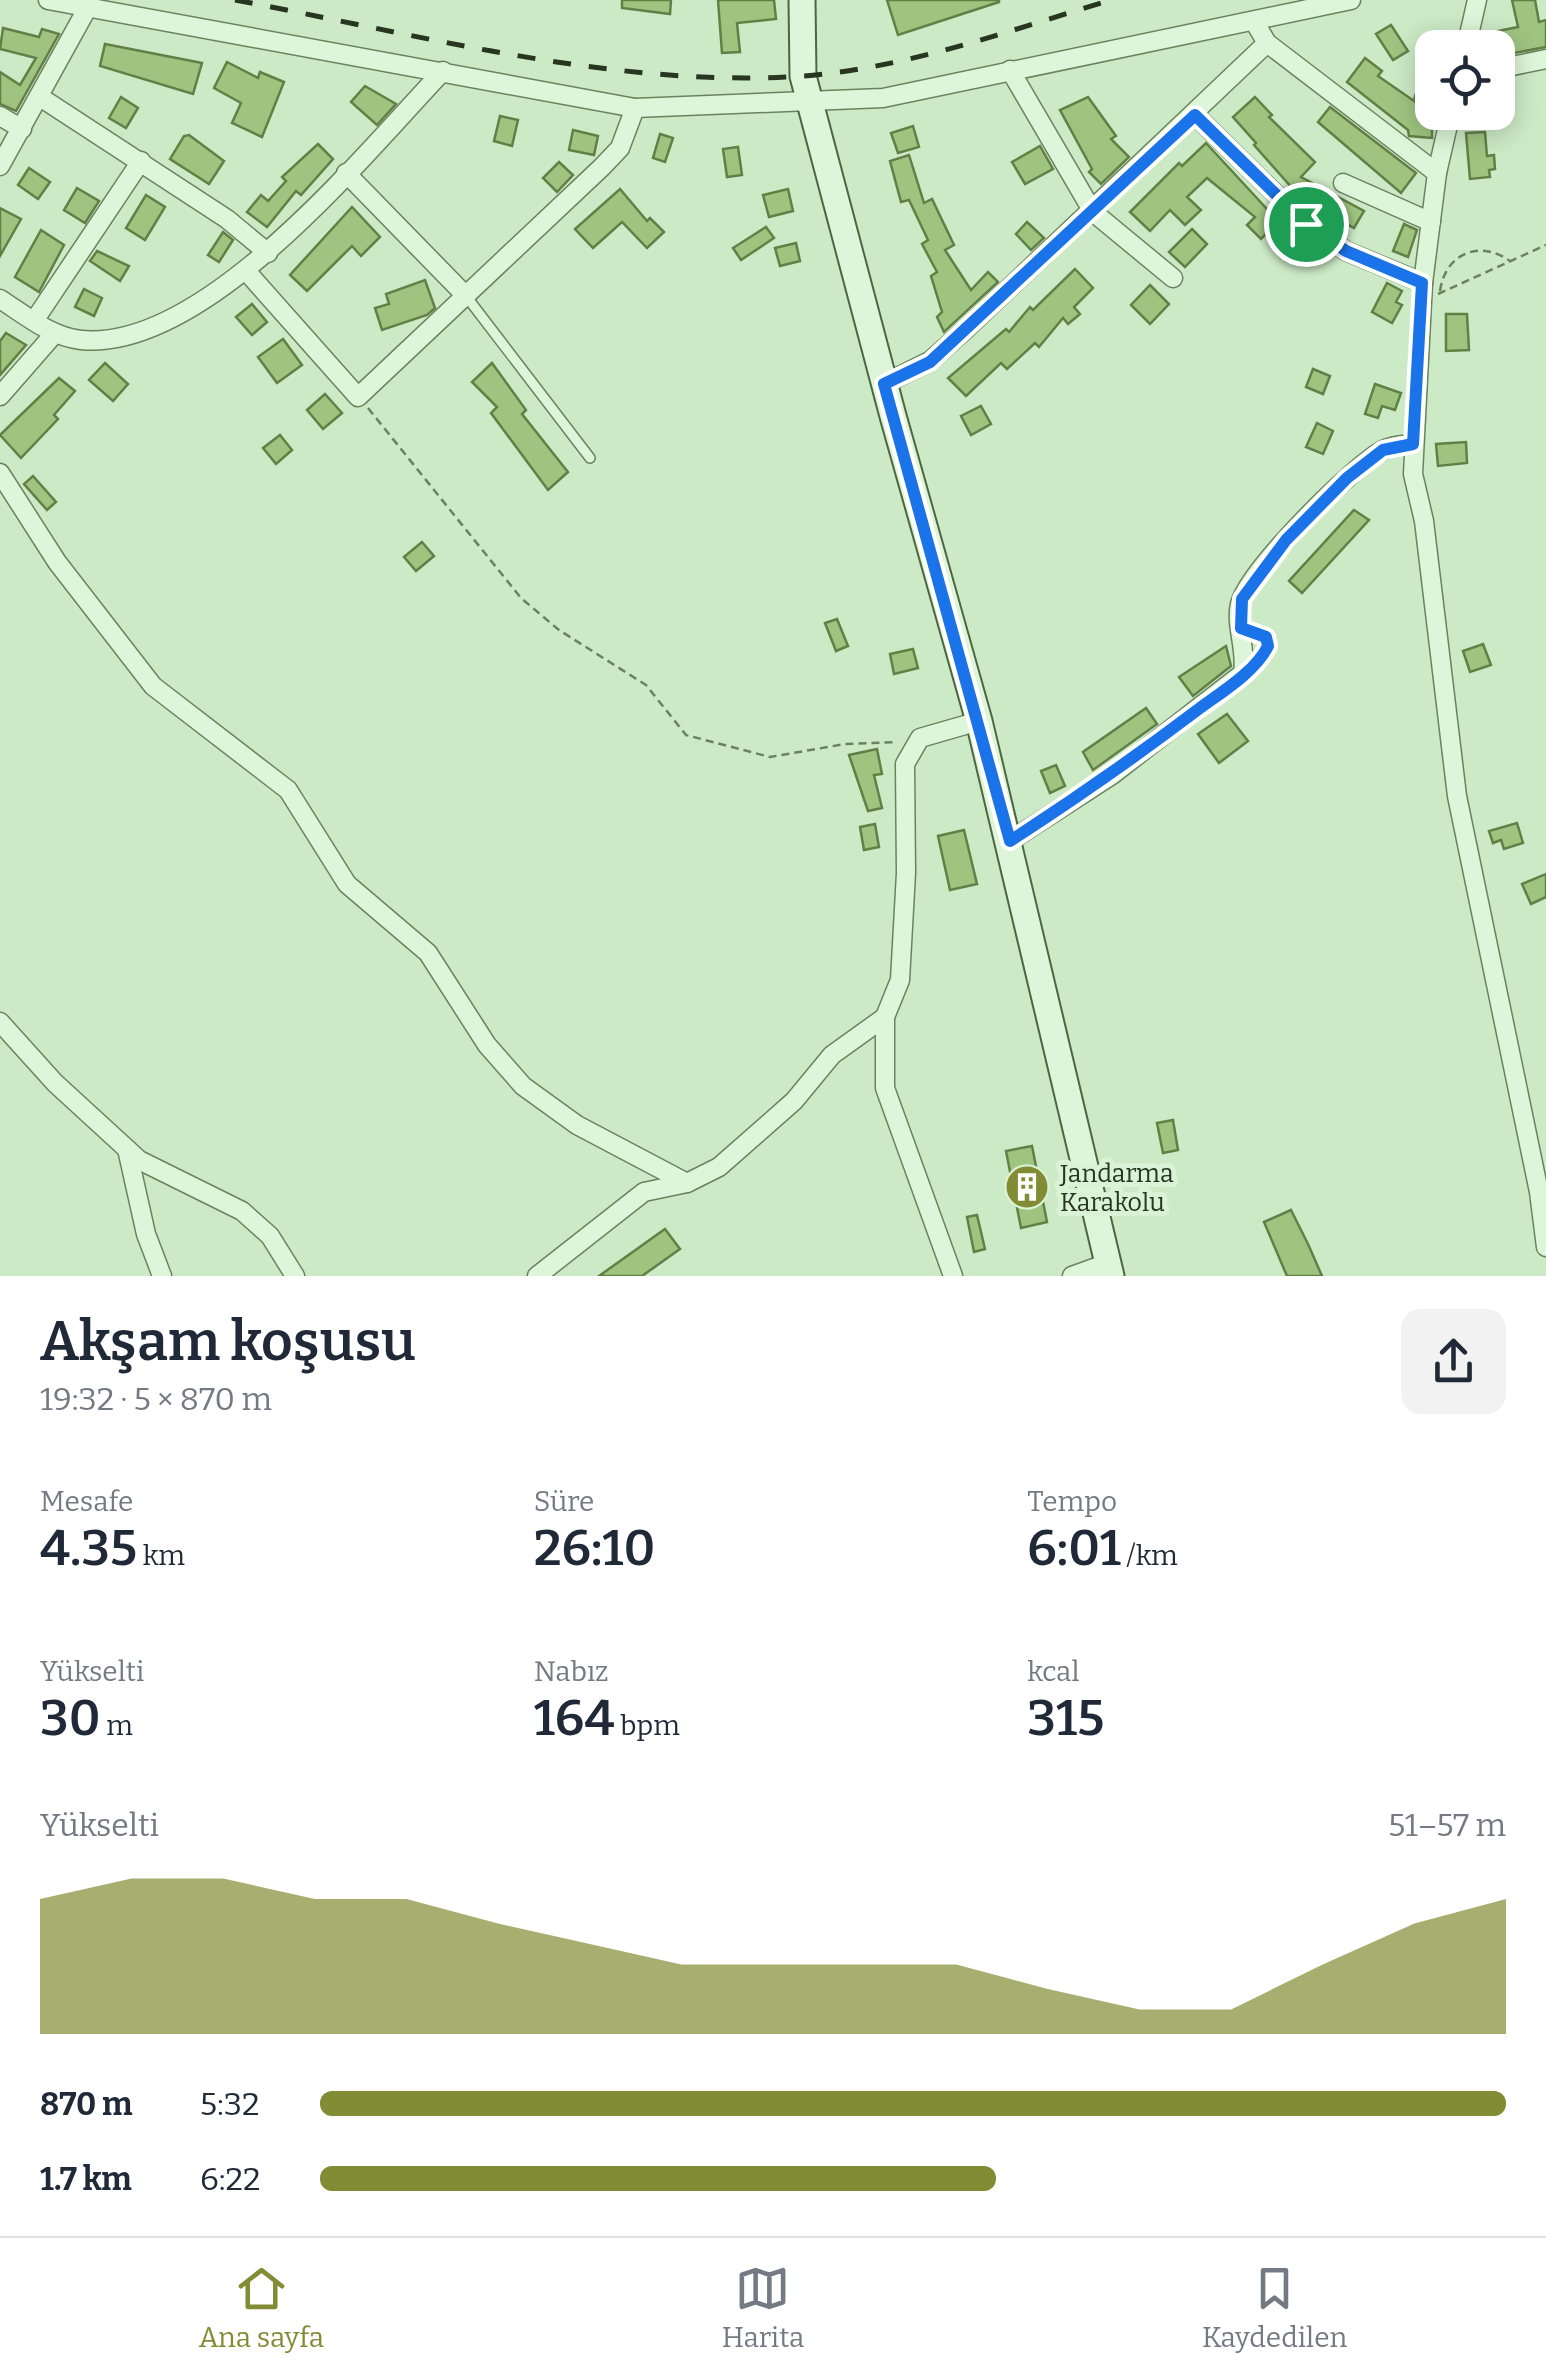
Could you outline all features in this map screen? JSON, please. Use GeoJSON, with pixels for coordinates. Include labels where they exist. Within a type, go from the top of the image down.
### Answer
{"type":"FeatureCollection","features":[{"type":"Feature","properties":{"kind":"street"},"geometry":{"type":"LineString","coordinates":[[48,0],[636,108],[883,98],[1352,0]]}},
{"type":"Feature","properties":{"kind":"street"},"geometry":{"type":"LineString","coordinates":[[802,0],[804,76],[810,103],[979,720],[1109,1270],[1072,1276]]}},
{"type":"Feature","properties":{"kind":"street"},"geometry":{"type":"LineString","coordinates":[[1470,30],[1477,0]]}},
{"type":"Feature","properties":{"kind":"street"},"geometry":{"type":"LineString","coordinates":[[0,166],[88,7]]}},
{"type":"Feature","properties":{"kind":"street"},"geometry":{"type":"LineString","coordinates":[[1255,23],[1267,44],[1438,173]]}},
{"type":"Feature","properties":{"kind":"street"},"geometry":{"type":"LineString","coordinates":[[884,384],[930,362],[1267,44]]}},
{"type":"Feature","properties":{"kind":"street"},"geometry":{"type":"LineString","coordinates":[[1515,65],[1546,59]]}},
{"type":"Feature","properties":{"kind":"street"},"geometry":{"type":"LineString","coordinates":[[1010,70],[1093,212],[1173,278]]}},
{"type":"Feature","properties":{"kind":"street"},"geometry":{"type":"LineString","coordinates":[[0,300],[55,333],[76,340],[123,338],[146,330],[247,272],[443,71]]}},
{"type":"Feature","properties":{"kind":"street"},"geometry":{"type":"LineString","coordinates":[[40,96],[141,160],[268,253]]}},
{"type":"Feature","properties":{"kind":"street"},"geometry":{"type":"LineString","coordinates":[[247,272],[358,397],[620,148],[636,108]]}},
{"type":"Feature","properties":{"kind":"street"},"geometry":{"type":"LineString","coordinates":[[1195,115],[1306,224],[1346,251],[1422,292]]}},
{"type":"Feature","properties":{"kind":"street"},"geometry":{"type":"LineString","coordinates":[[0,116],[22,129]]}},
{"type":"Feature","properties":{"kind":"street"},"geometry":{"type":"LineString","coordinates":[[1447,130],[1422,292],[1413,444],[1456,796],[1540,1192],[1546,1247]]}},
{"type":"Feature","properties":{"kind":"street"},"geometry":{"type":"LineString","coordinates":[[34,320],[141,160]]}},
{"type":"Feature","properties":{"kind":"street"},"geometry":{"type":"LineString","coordinates":[[346,173],[466,296]]}},
{"type":"Feature","properties":{"kind":"street"},"geometry":{"type":"LineString","coordinates":[[1343,183],[1432,222]]}},
{"type":"Feature","properties":{"kind":"street"},"geometry":{"type":"LineString","coordinates":[[0,396],[55,333]]}},
{"type":"Feature","properties":{"kind":"street"},"geometry":{"type":"LineString","coordinates":[[1010,841],[1112,775],[1243,673],[1246,643],[1241,628],[1242,599],[1286,540],[1371,460],[1383,450],[1413,444]]}},
{"type":"Feature","properties":{"kind":"street"},"geometry":{"type":"LineString","coordinates":[[0,474],[57,562],[153,686],[288,790],[348,884],[428,953],[487,1045],[523,1086],[577,1125],[686,1183]]}},
{"type":"Feature","properties":{"kind":"street"},"geometry":{"type":"LineString","coordinates":[[953,1276],[885,1088],[885,1017],[900,980],[906,873],[905,764],[920,738],[979,720]]}},
{"type":"Feature","properties":{"kind":"street"},"geometry":{"type":"LineString","coordinates":[[537,1276],[644,1192],[686,1183],[718,1167],[794,1102],[832,1055],[885,1017]]}},
{"type":"Feature","properties":{"kind":"street"},"geometry":{"type":"LineString","coordinates":[[0,1022],[55,1083],[139,1160],[242,1211],[270,1236],[294,1276]]}},
{"type":"Feature","properties":{"kind":"street"},"geometry":{"type":"LineString","coordinates":[[127,1149],[146,1234],[162,1276]]}},
{"type":"Feature","properties":{"kind":"lane"},"geometry":{"type":"LineString","coordinates":[[466,296],[590,458]]}},
{"type":"Feature","properties":{"kind":"path"},"geometry":{"type":"LineString","coordinates":[[1422,292],[1440,292],[1546,246]]}},
{"type":"Feature","properties":{"kind":"path"},"geometry":{"type":"LineString","coordinates":[[1440,292],[1442,274],[1459,255],[1482,250],[1510,261]]}},
{"type":"Feature","properties":{"kind":"path"},"geometry":{"type":"LineString","coordinates":[[358,397],[521,598],[558,630],[646,685],[686,735],[770,758],[856,743],[901,742],[911,748]]}},
{"type":"Feature","properties":{"kind":"building"},"geometry":{"type":"Polygon","coordinates":[[[622,0],[671,0],[670,14],[622,8],[622,0]]]}},
{"type":"Feature","properties":{"kind":"building"},"geometry":{"type":"Polygon","coordinates":[[[718,0],[774,0],[776,19],[737,23],[740,52],[722,53],[718,0]]]}},
{"type":"Feature","properties":{"kind":"building"},"geometry":{"type":"Polygon","coordinates":[[[887,0],[999,0],[999,2],[898,35],[887,0]]]}},
{"type":"Feature","properties":{"kind":"building"},"geometry":{"type":"Polygon","coordinates":[[[1512,0],[1535,0],[1539,22],[1546,20],[1546,47],[1515,53],[1515,30],[1503,30],[1518,27],[1512,0]]]}},
{"type":"Feature","properties":{"kind":"building"},"geometry":{"type":"Polygon","coordinates":[[[1391,25],[1408,51],[1393,60],[1376,34],[1391,25]]]}},
{"type":"Feature","properties":{"kind":"building"},"geometry":{"type":"Polygon","coordinates":[[[3,28],[39,37],[42,29],[59,34],[16,111],[0,104],[0,72],[20,85],[36,58],[0,49],[3,28]]]}},
{"type":"Feature","properties":{"kind":"building"},"geometry":{"type":"Polygon","coordinates":[[[105,44],[202,63],[193,94],[100,66],[105,44]]]}},
{"type":"Feature","properties":{"kind":"building"},"geometry":{"type":"Polygon","coordinates":[[[1365,58],[1382,71],[1378,76],[1414,101],[1415,96],[1415,130],[1432,130],[1432,138],[1409,136],[1408,130],[1347,82],[1365,58]]]}},
{"type":"Feature","properties":{"kind":"building"},"geometry":{"type":"Polygon","coordinates":[[[227,62],[258,78],[260,72],[284,82],[262,137],[232,123],[241,103],[214,88],[227,62]]]}},
{"type":"Feature","properties":{"kind":"building"},"geometry":{"type":"Polygon","coordinates":[[[365,86],[396,104],[377,125],[351,102],[365,86]]]}},
{"type":"Feature","properties":{"kind":"building"},"geometry":{"type":"Polygon","coordinates":[[[121,97],[138,108],[126,128],[109,118],[121,97]]]}},
{"type":"Feature","properties":{"kind":"building"},"geometry":{"type":"Polygon","coordinates":[[[1088,97],[1116,136],[1111,139],[1129,157],[1101,184],[1089,172],[1092,169],[1060,110],[1088,97]]]}},
{"type":"Feature","properties":{"kind":"building"},"geometry":{"type":"Polygon","coordinates":[[[1255,97],[1272,115],[1269,117],[1315,162],[1301,177],[1364,211],[1354,228],[1301,198],[1254,145],[1233,117],[1255,97]]]}},
{"type":"Feature","properties":{"kind":"building"},"geometry":{"type":"Polygon","coordinates":[[[1330,107],[1416,173],[1401,193],[1318,122],[1330,107]]]}},
{"type":"Feature","properties":{"kind":"building"},"geometry":{"type":"Polygon","coordinates":[[[500,116],[518,120],[512,146],[494,141],[500,116]]]}},
{"type":"Feature","properties":{"kind":"building"},"geometry":{"type":"Polygon","coordinates":[[[913,126],[919,147],[898,153],[891,133],[913,126]]]}},
{"type":"Feature","properties":{"kind":"building"},"geometry":{"type":"Polygon","coordinates":[[[573,130],[598,136],[594,155],[569,150],[573,130]]]}},
{"type":"Feature","properties":{"kind":"building"},"geometry":{"type":"Polygon","coordinates":[[[1485,132],[1487,156],[1494,155],[1495,169],[1489,170],[1490,177],[1470,179],[1466,133],[1485,132]]]}},
{"type":"Feature","properties":{"kind":"building"},"geometry":{"type":"Polygon","coordinates":[[[660,134],[673,138],[665,162],[653,158],[660,134]]]}},
{"type":"Feature","properties":{"kind":"building"},"geometry":{"type":"Polygon","coordinates":[[[189,135],[224,161],[209,184],[170,159],[184,136],[189,135]]]}},
{"type":"Feature","properties":{"kind":"building"},"geometry":{"type":"Polygon","coordinates":[[[1206,143],[1278,221],[1261,239],[1247,225],[1255,217],[1207,178],[1187,197],[1201,210],[1185,225],[1170,210],[1150,231],[1130,212],[1179,163],[1182,166],[1206,143]]]}},
{"type":"Feature","properties":{"kind":"building"},"geometry":{"type":"Polygon","coordinates":[[[318,144],[333,159],[301,195],[296,191],[267,227],[247,212],[261,195],[268,201],[286,181],[282,177],[318,144]]]}},
{"type":"Feature","properties":{"kind":"building"},"geometry":{"type":"Polygon","coordinates":[[[1040,146],[1053,169],[1025,184],[1012,162],[1040,146]]]}},
{"type":"Feature","properties":{"kind":"building"},"geometry":{"type":"Polygon","coordinates":[[[738,147],[742,175],[727,177],[723,149],[738,147]]]}},
{"type":"Feature","properties":{"kind":"building"},"geometry":{"type":"Polygon","coordinates":[[[909,155],[924,203],[932,199],[954,245],[945,250],[971,290],[988,272],[998,282],[944,332],[937,317],[942,312],[931,276],[937,272],[922,244],[928,240],[909,200],[901,202],[890,161],[909,155]]]}},
{"type":"Feature","properties":{"kind":"building"},"geometry":{"type":"Polygon","coordinates":[[[559,162],[573,175],[557,192],[543,178],[559,162]]]}},
{"type":"Feature","properties":{"kind":"building"},"geometry":{"type":"Polygon","coordinates":[[[29,168],[50,182],[38,199],[18,185],[29,168]]]}},
{"type":"Feature","properties":{"kind":"building"},"geometry":{"type":"Polygon","coordinates":[[[77,188],[99,201],[85,223],[64,210],[77,188]]]}},
{"type":"Feature","properties":{"kind":"building"},"geometry":{"type":"Polygon","coordinates":[[[620,189],[647,221],[650,218],[664,232],[647,248],[622,222],[593,248],[575,229],[620,189]]]}},
{"type":"Feature","properties":{"kind":"building"},"geometry":{"type":"Polygon","coordinates":[[[788,189],[793,211],[769,217],[763,195],[788,189]]]}},
{"type":"Feature","properties":{"kind":"building"},"geometry":{"type":"Polygon","coordinates":[[[146,195],[165,207],[145,240],[126,228],[146,195]]]}},
{"type":"Feature","properties":{"kind":"building"},"geometry":{"type":"Polygon","coordinates":[[[352,207],[380,237],[361,256],[352,246],[307,291],[290,275],[352,207]]]}},
{"type":"Feature","properties":{"kind":"building"},"geometry":{"type":"Polygon","coordinates":[[[0,208],[21,219],[0,256],[0,208]]]}},
{"type":"Feature","properties":{"kind":"building"},"geometry":{"type":"Polygon","coordinates":[[[1027,222],[1044,238],[1031,250],[1016,234],[1027,222]]]}},
{"type":"Feature","properties":{"kind":"building"},"geometry":{"type":"Polygon","coordinates":[[[1404,224],[1417,230],[1408,257],[1393,251],[1404,224]]]}},
{"type":"Feature","properties":{"kind":"building"},"geometry":{"type":"Polygon","coordinates":[[[766,227],[774,238],[741,260],[733,248],[766,227]]]}},
{"type":"Feature","properties":{"kind":"building"},"geometry":{"type":"Polygon","coordinates":[[[1192,229],[1207,244],[1185,267],[1169,252],[1192,229]]]}},
{"type":"Feature","properties":{"kind":"building"},"geometry":{"type":"Polygon","coordinates":[[[41,230],[64,245],[39,292],[15,277],[41,230]]]}},
{"type":"Feature","properties":{"kind":"building"},"geometry":{"type":"Polygon","coordinates":[[[223,232],[233,240],[219,262],[208,255],[223,232]]]}},
{"type":"Feature","properties":{"kind":"building"},"geometry":{"type":"Polygon","coordinates":[[[796,243],[800,261],[780,266],[775,248],[796,243]]]}},
{"type":"Feature","properties":{"kind":"building"},"geometry":{"type":"Polygon","coordinates":[[[97,251],[129,266],[120,281],[90,261],[97,251]]]}},
{"type":"Feature","properties":{"kind":"building"},"geometry":{"type":"Polygon","coordinates":[[[1075,269],[1093,288],[1074,307],[1080,314],[1068,324],[1063,318],[1039,347],[1035,343],[1007,369],[1001,363],[966,396],[948,378],[1006,329],[1009,332],[1030,307],[1033,310],[1075,269]]]}},
{"type":"Feature","properties":{"kind":"building"},"geometry":{"type":"Polygon","coordinates":[[[425,280],[435,308],[427,315],[382,330],[375,308],[389,304],[386,294],[425,280]]]}},
{"type":"Feature","properties":{"kind":"building"},"geometry":{"type":"Polygon","coordinates":[[[1387,283],[1402,291],[1396,302],[1402,305],[1392,323],[1372,312],[1387,283]]]}},
{"type":"Feature","properties":{"kind":"building"},"geometry":{"type":"Polygon","coordinates":[[[1150,285],[1169,304],[1150,324],[1131,305],[1150,285]]]}},
{"type":"Feature","properties":{"kind":"building"},"geometry":{"type":"Polygon","coordinates":[[[84,289],[102,298],[94,316],[75,307],[84,289]]]}},
{"type":"Feature","properties":{"kind":"building"},"geometry":{"type":"Polygon","coordinates":[[[252,304],[267,322],[252,335],[236,317],[252,304]]]}},
{"type":"Feature","properties":{"kind":"building"},"geometry":{"type":"Polygon","coordinates":[[[1446,314],[1467,314],[1469,350],[1446,351],[1446,314]]]}},
{"type":"Feature","properties":{"kind":"building"},"geometry":{"type":"Polygon","coordinates":[[[6,333],[26,345],[0,375],[0,341],[6,333]]]}},
{"type":"Feature","properties":{"kind":"building"},"geometry":{"type":"Polygon","coordinates":[[[283,339],[302,365],[277,383],[258,357],[283,339]]]}},
{"type":"Feature","properties":{"kind":"building"},"geometry":{"type":"Polygon","coordinates":[[[105,363],[128,384],[113,401],[89,380],[105,363]]]}},
{"type":"Feature","properties":{"kind":"building"},"geometry":{"type":"Polygon","coordinates":[[[492,363],[526,410],[522,414],[568,472],[548,490],[491,413],[497,407],[472,382],[492,363]]]}},
{"type":"Feature","properties":{"kind":"building"},"geometry":{"type":"Polygon","coordinates":[[[1313,369],[1330,376],[1323,394],[1306,387],[1313,369]]]}},
{"type":"Feature","properties":{"kind":"building"},"geometry":{"type":"Polygon","coordinates":[[[59,378],[75,391],[54,415],[58,419],[21,458],[0,435],[59,378]]]}},
{"type":"Feature","properties":{"kind":"building"},"geometry":{"type":"Polygon","coordinates":[[[1375,384],[1401,393],[1395,410],[1382,406],[1378,418],[1365,414],[1375,384]]]}},
{"type":"Feature","properties":{"kind":"building"},"geometry":{"type":"Polygon","coordinates":[[[325,394],[342,413],[323,429],[307,410],[325,394]]]}},
{"type":"Feature","properties":{"kind":"building"},"geometry":{"type":"Polygon","coordinates":[[[981,406],[991,424],[971,435],[961,416],[981,406]]]}},
{"type":"Feature","properties":{"kind":"building"},"geometry":{"type":"Polygon","coordinates":[[[1317,423],[1333,431],[1323,454],[1306,447],[1317,423]]]}},
{"type":"Feature","properties":{"kind":"building"},"geometry":{"type":"Polygon","coordinates":[[[280,435],[292,450],[276,464],[263,448],[280,435]]]}},
{"type":"Feature","properties":{"kind":"building"},"geometry":{"type":"Polygon","coordinates":[[[1466,442],[1467,463],[1438,466],[1436,444],[1466,442]]]}},
{"type":"Feature","properties":{"kind":"building"},"geometry":{"type":"Polygon","coordinates":[[[33,476],[56,502],[47,510],[24,484],[33,476]]]}},
{"type":"Feature","properties":{"kind":"building"},"geometry":{"type":"Polygon","coordinates":[[[1354,510],[1369,520],[1302,593],[1289,581],[1354,510]]]}},
{"type":"Feature","properties":{"kind":"building"},"geometry":{"type":"Polygon","coordinates":[[[422,542],[434,556],[416,571],[404,557],[422,542]]]}},
{"type":"Feature","properties":{"kind":"building"},"geometry":{"type":"Polygon","coordinates":[[[837,619],[848,646],[836,651],[825,623],[837,619]]]}},
{"type":"Feature","properties":{"kind":"building"},"geometry":{"type":"Polygon","coordinates":[[[1483,644],[1491,665],[1470,672],[1463,651],[1483,644]]]}},
{"type":"Feature","properties":{"kind":"building"},"geometry":{"type":"Polygon","coordinates":[[[1226,646],[1231,666],[1193,696],[1179,677],[1226,646]]]}},
{"type":"Feature","properties":{"kind":"building"},"geometry":{"type":"Polygon","coordinates":[[[913,649],[918,668],[894,674],[890,654],[913,649]]]}},
{"type":"Feature","properties":{"kind":"building"},"geometry":{"type":"Polygon","coordinates":[[[1146,708],[1157,724],[1093,770],[1083,752],[1146,708]]]}},
{"type":"Feature","properties":{"kind":"building"},"geometry":{"type":"Polygon","coordinates":[[[1227,714],[1248,741],[1219,763],[1198,734],[1227,714]]]}},
{"type":"Feature","properties":{"kind":"building"},"geometry":{"type":"Polygon","coordinates":[[[877,749],[882,774],[874,775],[882,808],[868,811],[849,755],[877,749]]]}},
{"type":"Feature","properties":{"kind":"building"},"geometry":{"type":"Polygon","coordinates":[[[1056,765],[1065,786],[1050,793],[1041,771],[1056,765]]]}},
{"type":"Feature","properties":{"kind":"building"},"geometry":{"type":"Polygon","coordinates":[[[1517,823],[1523,843],[1504,849],[1501,840],[1493,843],[1489,831],[1517,823]]]}},
{"type":"Feature","properties":{"kind":"building"},"geometry":{"type":"Polygon","coordinates":[[[875,824],[879,847],[864,850],[860,827],[875,824]]]}},
{"type":"Feature","properties":{"kind":"building"},"geometry":{"type":"Polygon","coordinates":[[[964,830],[977,884],[950,890],[938,836],[964,830]]]}},
{"type":"Feature","properties":{"kind":"building"},"geometry":{"type":"Polygon","coordinates":[[[1546,874],[1546,897],[1531,904],[1522,884],[1546,874]]]}},
{"type":"Feature","properties":{"kind":"building"},"geometry":{"type":"Polygon","coordinates":[[[1173,1120],[1178,1150],[1163,1153],[1157,1123],[1173,1120]]]}},
{"type":"Feature","properties":{"kind":"building","name":"Jandarma Karakolu"},"geometry":{"type":"Polygon","coordinates":[[[1032,1146],[1047,1222],[1021,1228],[1006,1151],[1032,1146]]]}},
{"type":"Feature","properties":{"kind":"building"},"geometry":{"type":"Polygon","coordinates":[[[1291,1210],[1322,1276],[1287,1276],[1264,1222],[1291,1210]]]}},
{"type":"Feature","properties":{"kind":"building"},"geometry":{"type":"Polygon","coordinates":[[[977,1215],[985,1249],[974,1252],[967,1217],[977,1215]]]}},
{"type":"Feature","properties":{"kind":"building"},"geometry":{"type":"Polygon","coordinates":[[[665,1229],[680,1249],[642,1276],[599,1276],[665,1229]]]}},
{"type":"Feature","properties":{"kind":"railway"},"geometry":{"type":"LineString","coordinates":[[235,0],[518,56],[590,67],[733,78],[803,76],[882,65],[1111,0]]}},
{"type":"Feature","properties":{"kind":"place","name":"Jandarma Karakolu"},"geometry":{"type":"Point","coordinates":[1027,1187]}},
{"type":"Feature","properties":{"kind":"route"},"geometry":{"type":"LineString","coordinates":[[1195,115],[1306,224],[1346,251],[1422,283],[1413,444],[1383,450],[1347,478],[1254,578],[1239,609],[1241,628],[1258,631],[1268,641],[1262,656],[1228,688],[1112,775],[1010,841],[884,384],[930,362],[1195,115]]}}]}
